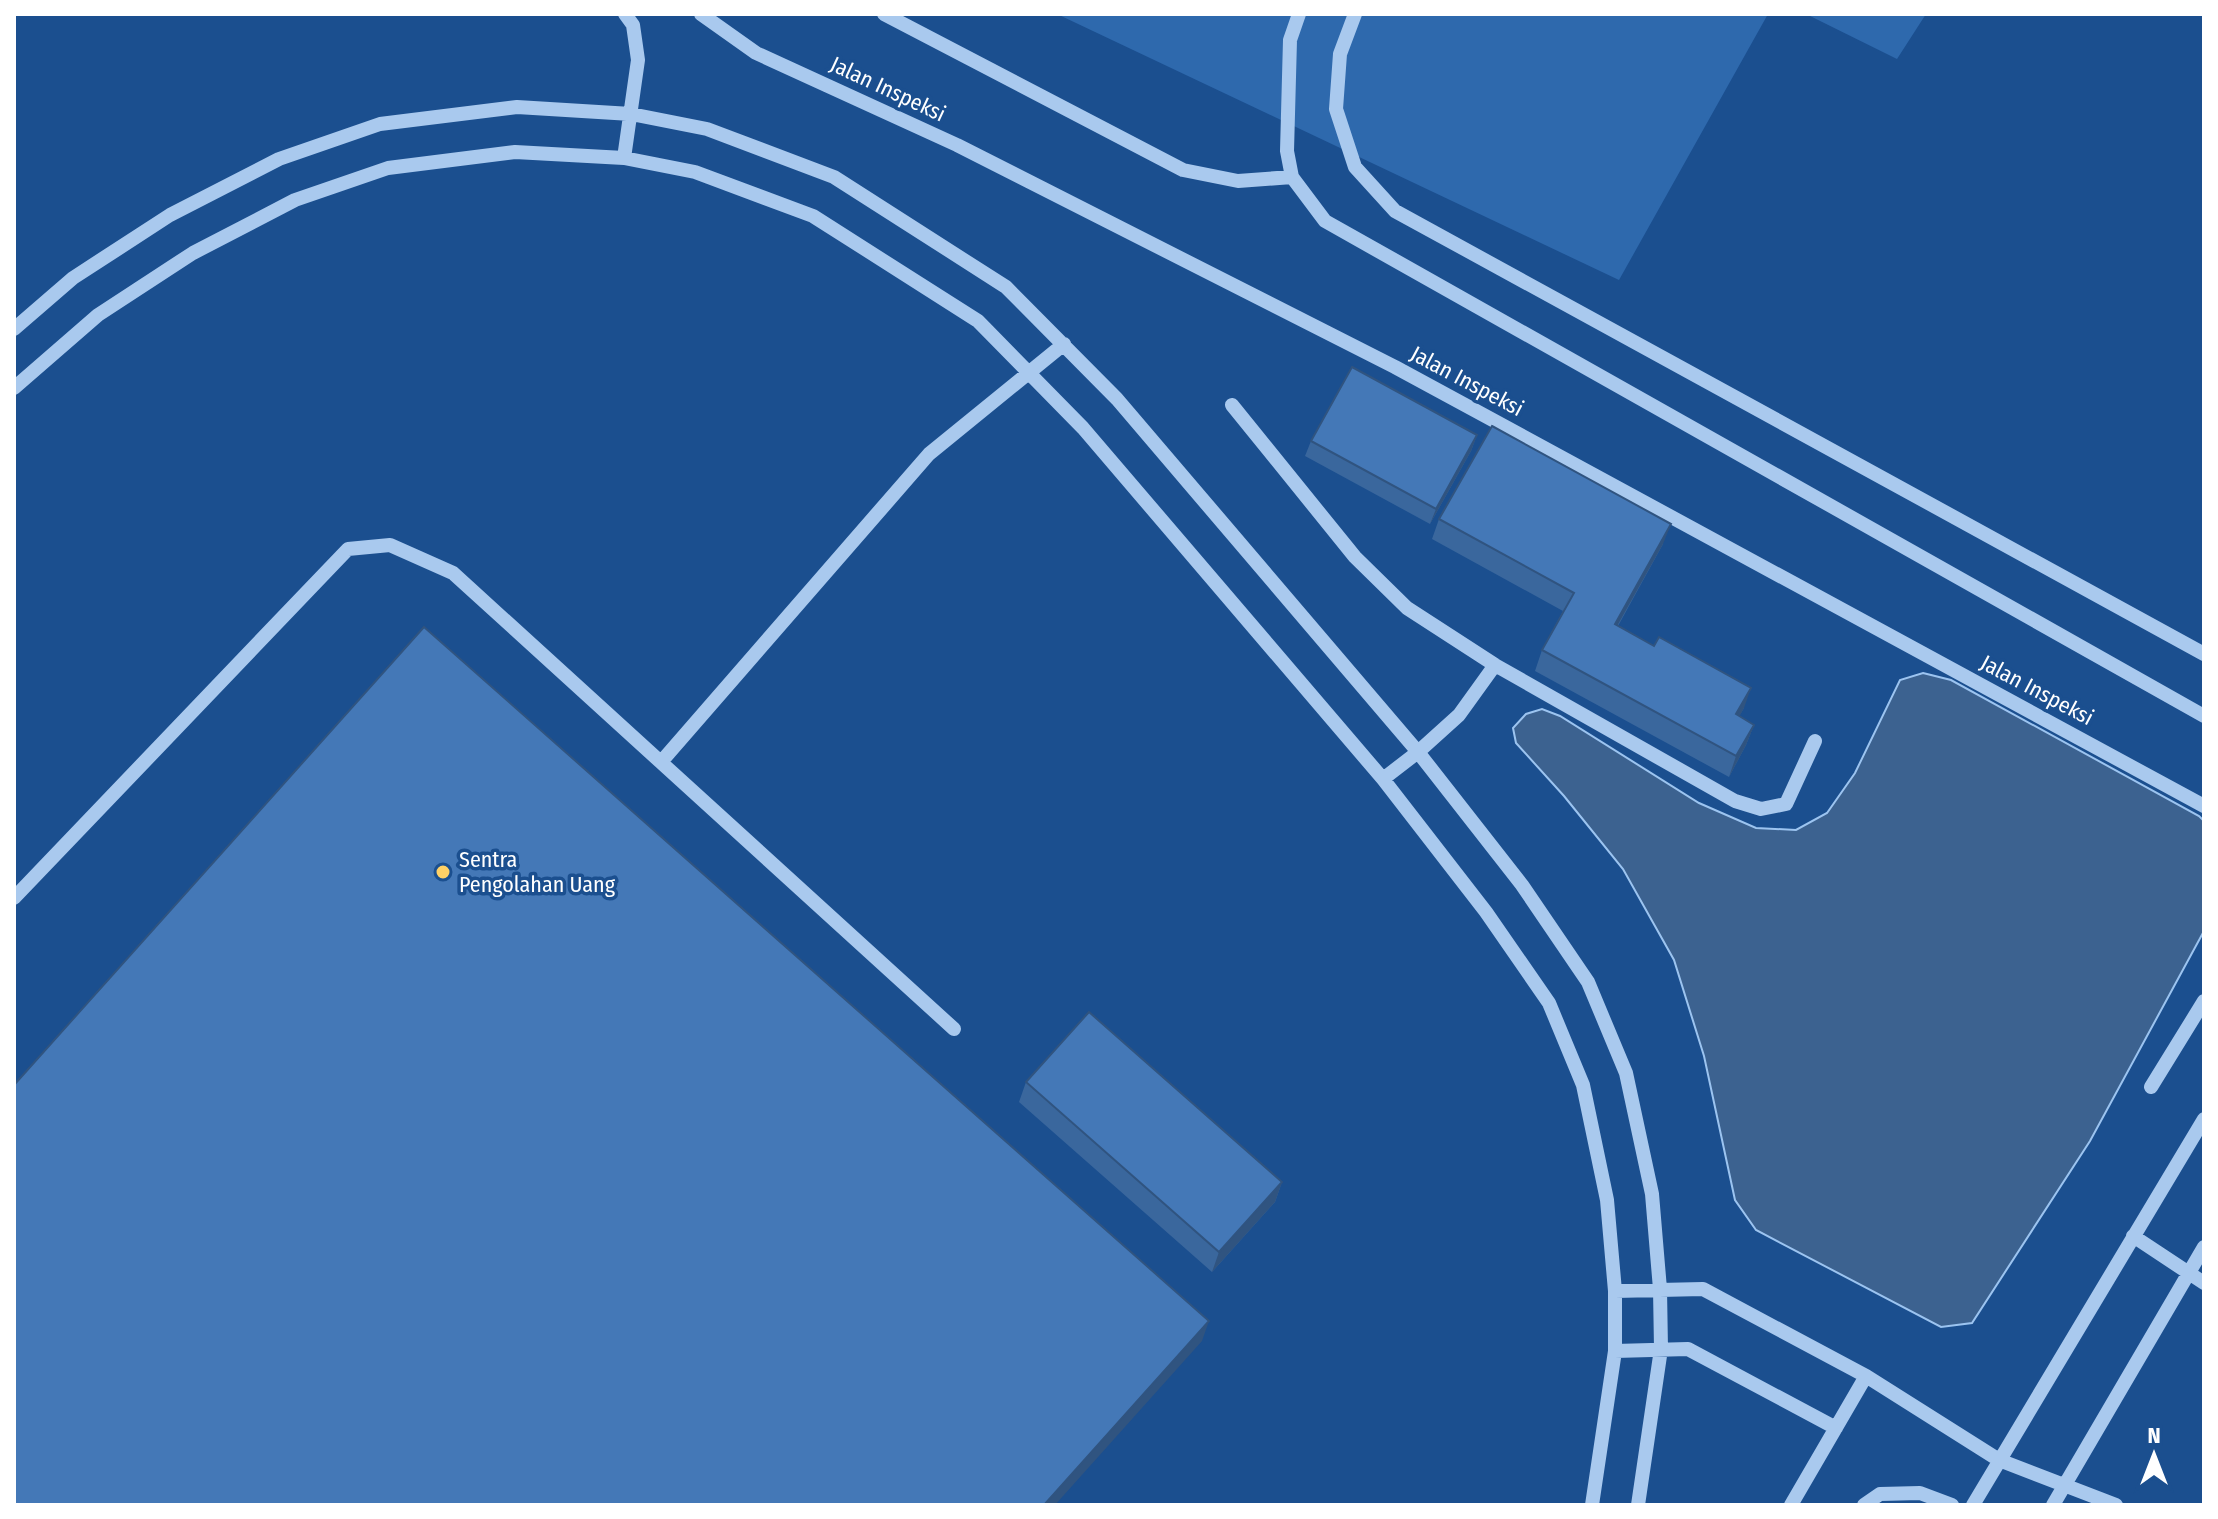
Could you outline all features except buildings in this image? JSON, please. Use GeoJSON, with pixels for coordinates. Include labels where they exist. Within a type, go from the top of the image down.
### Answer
{"type":"FeatureCollection","features":[{"type":"Feature","properties":{"kind":"lane"},"geometry":{"type":"LineString","coordinates":[[624,158],[638,60],[633,25],[625,14]]}},
{"type":"Feature","properties":{"kind":"lane","name":"Jalan Inspeksi"},"geometry":{"type":"LineString","coordinates":[[701,14],[756,53],[957,145],[1395,367],[2204,806]]}},
{"type":"Feature","properties":{"kind":"lane"},"geometry":{"type":"LineString","coordinates":[[884,14],[1183,170],[1238,181],[1292,177]]}},
{"type":"Feature","properties":{"kind":"lane"},"geometry":{"type":"LineString","coordinates":[[1299,14],[1290,40],[1287,151],[1292,177],[1325,221],[2204,716]]}},
{"type":"Feature","properties":{"kind":"lane"},"geometry":{"type":"LineString","coordinates":[[1355,14],[1340,54],[1336,109],[1355,167],[1395,211],[2204,654]]}},
{"type":"Feature","properties":{"kind":"lane"},"geometry":{"type":"LineString","coordinates":[[14,329],[73,278],[170,215],[279,159],[380,124],[517,107],[631,114],[707,129],[834,177],[1006,287],[1117,399],[1418,752],[1522,885],[1588,982],[1626,1073],[1652,1194],[1660,1289],[1661,1349],[1638,1505]]}},
{"type":"Feature","properties":{"kind":"lane"},"geometry":{"type":"LineString","coordinates":[[14,388],[98,315],[193,253],[295,200],[388,168],[515,152],[624,158],[695,172],[813,216],[978,321],[1083,428],[1383,779],[1486,912],[1549,1003],[1583,1085],[1607,1200],[1615,1291],[1615,1351],[1592,1505]]}},
{"type":"Feature","properties":{"kind":"lane"},"geometry":{"type":"LineString","coordinates":[[661,762],[929,454],[1064,344]]}},
{"type":"Feature","properties":{"kind":"lane"},"geometry":{"type":"LineString","coordinates":[[1232,405],[1355,557],[1407,608],[1495,665],[1735,801],[1761,809],[1786,804],[1815,741]]}},
{"type":"Feature","properties":{"kind":"lane"},"geometry":{"type":"LineString","coordinates":[[14,898],[348,549],[390,545],[453,573],[954,1029]]}},
{"type":"Feature","properties":{"kind":"lane"},"geometry":{"type":"LineString","coordinates":[[1383,779],[1459,715],[1495,665]]}},
{"type":"Feature","properties":{"kind":"lane"},"geometry":{"type":"LineString","coordinates":[[2151,1087],[2204,1001]]}},
{"type":"Feature","properties":{"kind":"lane"},"geometry":{"type":"LineString","coordinates":[[1973,1505],[2204,1119]]}},
{"type":"Feature","properties":{"kind":"lane"},"geometry":{"type":"LineString","coordinates":[[2133,1236],[2204,1283]]}},
{"type":"Feature","properties":{"kind":"lane"},"geometry":{"type":"LineString","coordinates":[[2053,1505],[2204,1247]]}},
{"type":"Feature","properties":{"kind":"lane"},"geometry":{"type":"LineString","coordinates":[[1615,1291],[1703,1289],[1866,1376],[1999,1460],[2116,1505]]}},
{"type":"Feature","properties":{"kind":"lane"},"geometry":{"type":"LineString","coordinates":[[1615,1351],[1688,1349],[1836,1428]]}},
{"type":"Feature","properties":{"kind":"lane"},"geometry":{"type":"LineString","coordinates":[[1791,1505],[1866,1376]]}},
{"type":"Feature","properties":{"kind":"lane"},"geometry":{"type":"LineString","coordinates":[[1864,1505],[1880,1494],[1952,1505]]}},
{"type":"Feature","properties":{"kind":"shaded area"},"geometry":{"type":"Polygon","coordinates":[[[1057,14],[1768,14],[1619,280],[1057,14]]]}},
{"type":"Feature","properties":{"kind":"shaded area"},"geometry":{"type":"Polygon","coordinates":[[[1806,14],[1926,14],[1897,59],[1806,14]]]}},
{"type":"Feature","properties":{"kind":"shaded area"},"geometry":{"type":"Polygon","coordinates":[[[1923,673],[1951,680],[2204,821],[2204,931],[2090,1141],[1972,1323],[1941,1327],[1756,1230],[1735,1200],[1704,1056],[1674,960],[1623,869],[1516,743],[1513,728],[1526,714],[1542,709],[1560,716],[1699,803],[1756,828],[1796,830],[1827,813],[1855,773],[1900,680],[1923,673]]]}},
{"type":"Feature","properties":{"kind":"place","name":"Sentra Pengolahan Uang"},"geometry":{"type":"Point","coordinates":[443,872]}}]}
